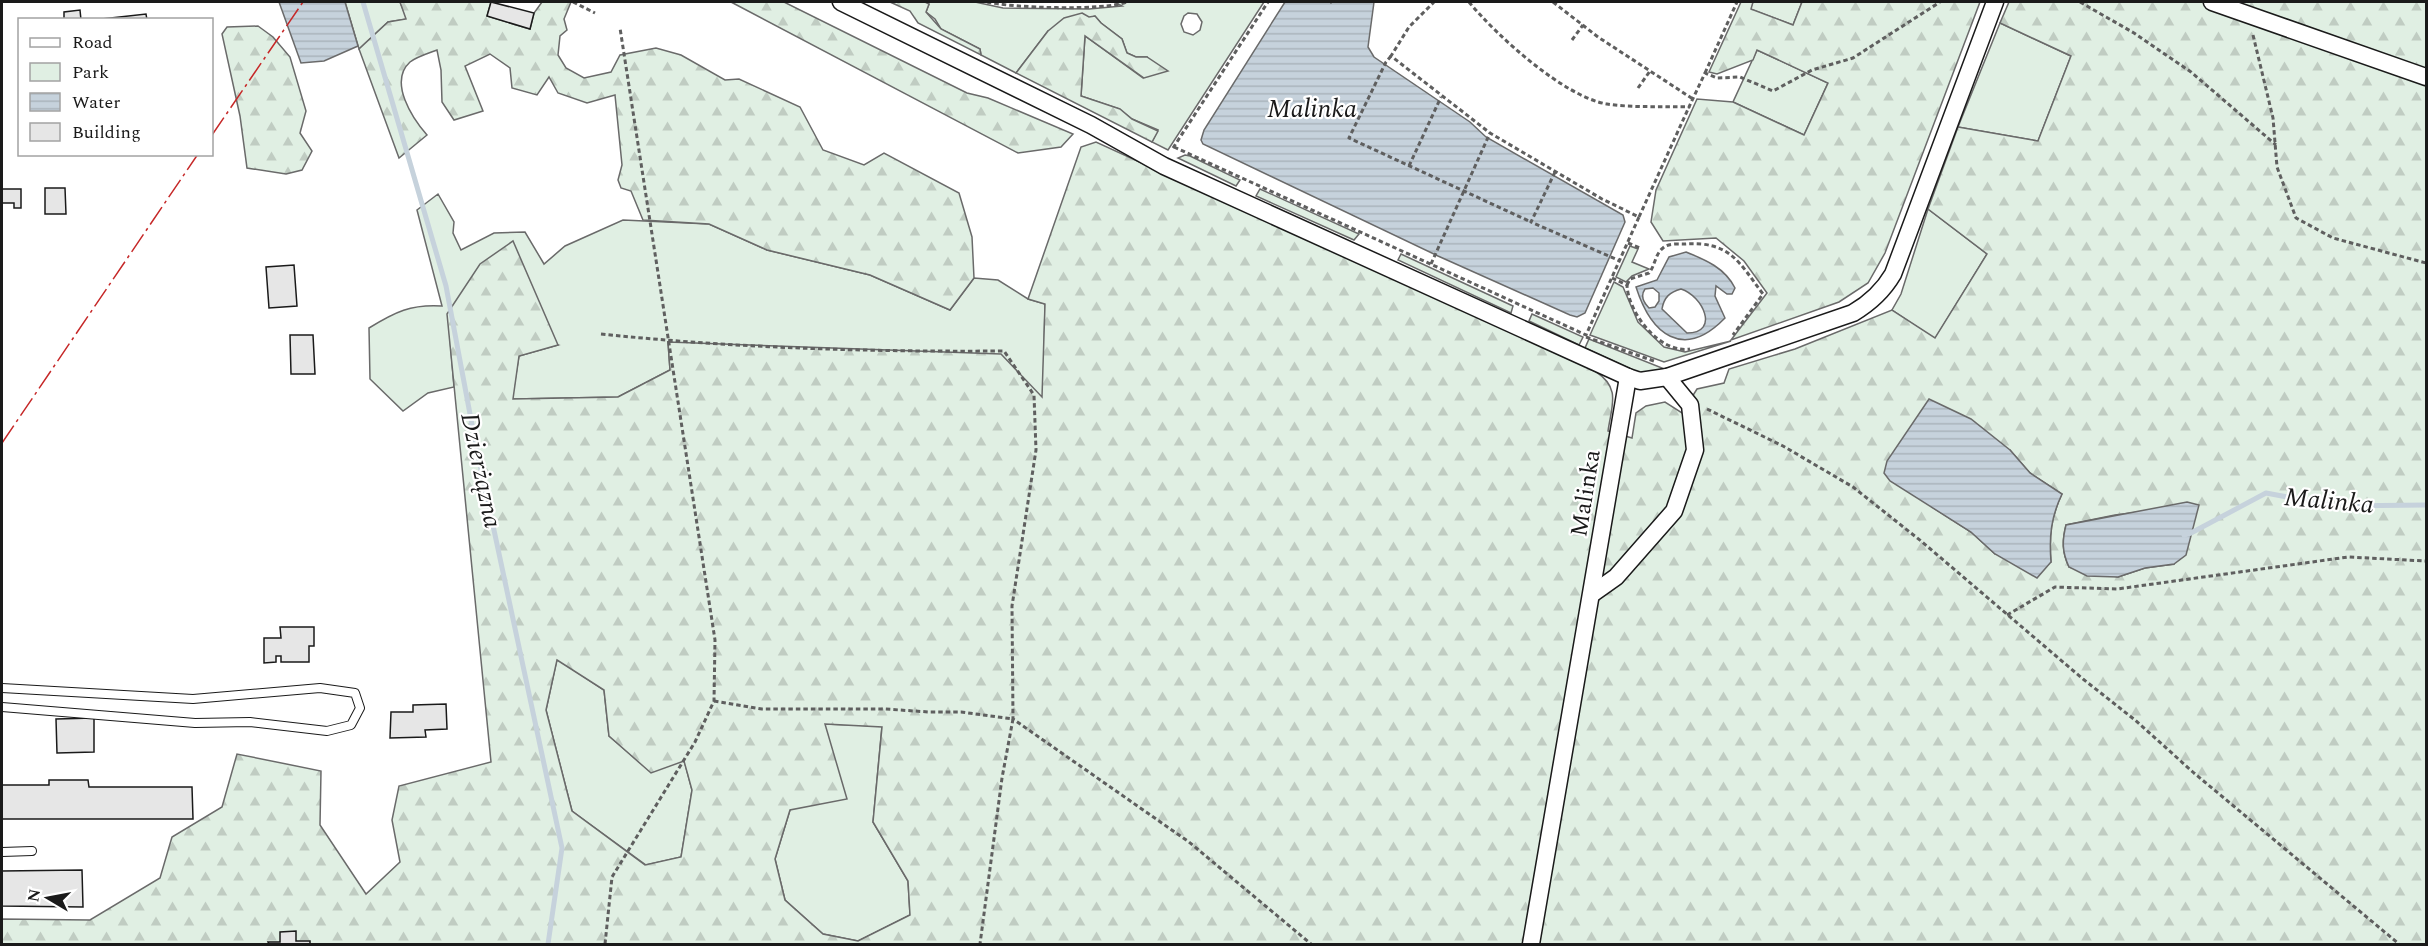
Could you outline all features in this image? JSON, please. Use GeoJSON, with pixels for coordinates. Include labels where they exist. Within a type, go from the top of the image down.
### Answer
{"type":"FeatureCollection","features":[{"type":"Feature","properties":{"kind":"street"},"geometry":{"type":"LineString","coordinates":[[841,2],[1091,125],[1164,166],[1640,381],[1667,377],[1853,313],[1869,304],[1887,285],[1903,250],[1995,2]]}},
{"type":"Feature","properties":{"kind":"street"},"geometry":{"type":"LineString","coordinates":[[2212,2],[2427,77]]}},
{"type":"Feature","properties":{"kind":"street","name":"Malinka"},"geometry":{"type":"LineString","coordinates":[[1531,945],[1628,377]]}},
{"type":"Feature","properties":{"kind":"street"},"geometry":{"type":"LineString","coordinates":[[1592,594],[1616,577],[1674,511],[1695,450],[1690,405],[1667,377]]}},
{"type":"Feature","properties":{"kind":"lane"},"geometry":{"type":"LineString","coordinates":[[2,688],[193,699],[320,688],[355,693],[360,708],[351,725],[327,731],[250,722],[195,723],[2,707]]}},
{"type":"Feature","properties":{"kind":"lane"},"geometry":{"type":"LineString","coordinates":[[2,852],[32,851]]}},
{"type":"Feature","properties":{"kind":"path"},"geometry":{"type":"LineString","coordinates":[[573,2],[595,13]]}},
{"type":"Feature","properties":{"kind":"path"},"geometry":{"type":"LineString","coordinates":[[987,2],[1003,6],[1038,7],[1089,6],[1127,2]]}},
{"type":"Feature","properties":{"kind":"path"},"geometry":{"type":"LineString","coordinates":[[1164,166],[1268,2]]}},
{"type":"Feature","properties":{"kind":"path"},"geometry":{"type":"LineString","coordinates":[[1434,2],[1409,27],[1386,62],[1349,138],[1620,261]]}},
{"type":"Feature","properties":{"kind":"path"},"geometry":{"type":"LineString","coordinates":[[1469,2],[1485,21],[1527,59],[1577,92],[1606,104],[1689,108]]}},
{"type":"Feature","properties":{"kind":"path"},"geometry":{"type":"LineString","coordinates":[[1553,2],[1583,25],[1693,99]]}},
{"type":"Feature","properties":{"kind":"path"},"geometry":{"type":"LineString","coordinates":[[1578,354],[1737,2]]}},
{"type":"Feature","properties":{"kind":"path"},"geometry":{"type":"LineString","coordinates":[[1704,73],[1716,78],[1740,77],[1773,91],[1812,70],[1853,58],[1940,2]]}},
{"type":"Feature","properties":{"kind":"path"},"geometry":{"type":"LineString","coordinates":[[2080,2],[2134,33],[2191,72],[2276,145]]}},
{"type":"Feature","properties":{"kind":"path"},"geometry":{"type":"LineString","coordinates":[[2245,14],[2253,34],[2273,118],[2277,167],[2296,218],[2333,238],[2427,263]]}},
{"type":"Feature","properties":{"kind":"path"},"geometry":{"type":"LineString","coordinates":[[1572,40],[1583,25]]}},
{"type":"Feature","properties":{"kind":"path"},"geometry":{"type":"LineString","coordinates":[[605,945],[612,877],[695,742],[714,701],[715,640],[620,28]]}},
{"type":"Feature","properties":{"kind":"path"},"geometry":{"type":"LineString","coordinates":[[1391,56],[1490,133],[1555,172],[1639,217]]}},
{"type":"Feature","properties":{"kind":"path"},"geometry":{"type":"LineString","coordinates":[[1638,88],[1650,71]]}},
{"type":"Feature","properties":{"kind":"path"},"geometry":{"type":"LineString","coordinates":[[1409,166],[1441,96]]}},
{"type":"Feature","properties":{"kind":"path"},"geometry":{"type":"LineString","coordinates":[[1431,264],[1490,133]]}},
{"type":"Feature","properties":{"kind":"path"},"geometry":{"type":"LineString","coordinates":[[1174,147],[1586,336],[1664,365],[1667,377]]}},
{"type":"Feature","properties":{"kind":"path"},"geometry":{"type":"LineString","coordinates":[[1531,222],[1555,172]]}},
{"type":"Feature","properties":{"kind":"path"},"geometry":{"type":"LineString","coordinates":[[1628,243],[1640,248]]}},
{"type":"Feature","properties":{"kind":"path"},"geometry":{"type":"LineString","coordinates":[[1694,348],[1682,350],[1661,342],[1639,319],[1627,285],[1630,279],[1649,273],[1660,250],[1669,245],[1703,243],[1726,251],[1735,256],[1764,294],[1730,338]]}},
{"type":"Feature","properties":{"kind":"path"},"geometry":{"type":"LineString","coordinates":[[1612,279],[1627,285]]}},
{"type":"Feature","properties":{"kind":"path"},"geometry":{"type":"LineString","coordinates":[[601,334],[669,341],[874,352],[1004,351],[1035,395],[1036,450],[1012,606],[1013,719],[1002,778],[980,945]]}},
{"type":"Feature","properties":{"kind":"path"},"geometry":{"type":"LineString","coordinates":[[1690,405],[1716,412],[1747,427],[1852,487],[1921,541],[2083,679],[2135,720],[2194,773],[2399,945]]}},
{"type":"Feature","properties":{"kind":"path"},"geometry":{"type":"LineString","coordinates":[[2007,615],[2055,587],[2117,589],[2348,557],[2427,561]]}},
{"type":"Feature","properties":{"kind":"path"},"geometry":{"type":"LineString","coordinates":[[714,701],[762,709],[885,709],[961,712],[1013,719],[1189,842],[1311,945]]}},
{"type":"Feature","properties":{"kind":"green space"},"geometry":{"type":"Polygon","coordinates":[[[345,2],[400,2],[407,19],[388,22],[359,49],[345,2]]]}},
{"type":"Feature","properties":{"kind":"green space"},"geometry":{"type":"Polygon","coordinates":[[[400,2],[491,2],[487,16],[530,29],[534,13],[542,2],[571,2],[564,19],[567,30],[560,36],[558,55],[566,68],[584,78],[611,72],[620,55],[656,48],[681,55],[725,80],[739,79],[800,107],[823,150],[864,165],[884,153],[959,193],[972,237],[974,278],[950,310],[870,275],[767,250],[709,224],[643,220],[631,191],[621,188],[618,180],[622,165],[615,95],[587,103],[558,93],[549,77],[537,95],[512,88],[510,68],[490,54],[465,66],[483,111],[454,120],[442,102],[441,70],[437,50],[410,62],[401,80],[402,90],[415,120],[427,135],[399,158],[359,49],[388,22],[406,19],[400,2]]]}},
{"type":"Feature","properties":{"kind":"green space"},"geometry":{"type":"Polygon","coordinates":[[[731,2],[784,2],[967,93],[988,98],[1073,134],[1061,147],[1018,153],[731,2]]]}},
{"type":"Feature","properties":{"kind":"green space"},"geometry":{"type":"Polygon","coordinates":[[[890,2],[929,4],[926,12],[941,29],[980,49],[981,55],[918,23],[910,11],[890,2]]]}},
{"type":"Feature","properties":{"kind":"green space"},"geometry":{"type":"Polygon","coordinates":[[[925,2],[975,2],[1003,8],[1089,9],[1122,6],[1114,2],[1264,2],[1168,150],[1152,142],[1158,130],[1132,119],[1119,109],[1081,96],[1085,36],[1143,78],[1147,57],[1136,57],[1127,53],[1122,39],[1095,16],[1048,31],[1016,73],[981,55],[980,49],[941,29],[935,19],[926,12],[929,4],[925,2]],[[1188,13],[1184,16],[1181,24],[1184,32],[1193,35],[1200,30],[1202,22],[1197,14],[1188,13]]]}},
{"type":"Feature","properties":{"kind":"green space"},"geometry":{"type":"Polygon","coordinates":[[[1741,2],[1753,2],[1751,9],[1793,25],[1802,2],[1980,2],[1885,253],[1868,283],[1839,302],[1731,340],[1767,293],[1744,261],[1716,238],[1663,241],[1651,222],[1656,190],[1697,99],[1733,102],[1804,135],[1828,83],[1757,50],[1753,60],[1717,74],[1709,72],[1741,2]]]}},
{"type":"Feature","properties":{"kind":"green space"},"geometry":{"type":"Polygon","coordinates":[[[1753,2],[1802,2],[1793,25],[1750,9],[1753,2]]]}},
{"type":"Feature","properties":{"kind":"green space"},"geometry":{"type":"Polygon","coordinates":[[[2009,2],[2426,2],[2426,944],[2,944],[2,919],[90,920],[160,878],[172,837],[222,807],[237,754],[321,771],[320,825],[366,894],[400,862],[392,820],[399,786],[491,762],[447,314],[480,264],[513,241],[558,345],[519,356],[513,399],[618,397],[670,370],[668,342],[1001,354],[1042,397],[1045,304],[1028,299],[1081,147],[1096,142],[1595,371],[1603,377],[1612,390],[1608,431],[1632,438],[1636,413],[1646,406],[1665,402],[1682,413],[1697,389],[1724,383],[1729,369],[1795,349],[1892,310],[1935,338],[1987,254],[1928,209],[1958,127],[2038,141],[2071,56],[2000,23],[2009,2]],[[2010,450],[1932,507],[1971,532],[1995,554],[2051,562],[2052,527],[2062,494],[2030,473],[2010,450]],[[2161,509],[2066,525],[2063,546],[2069,567],[2118,577],[2145,568],[2174,564],[2161,509]],[[557,660],[546,710],[572,811],[645,865],[681,857],[692,790],[684,761],[651,773],[609,736],[604,690],[557,660]],[[825,724],[847,799],[790,810],[775,859],[785,900],[823,934],[858,941],[910,915],[908,881],[873,822],[882,727],[825,724]]]}},
{"type":"Feature","properties":{"kind":"green space"},"geometry":{"type":"Polygon","coordinates":[[[1082,13],[1089,17],[1095,16],[1122,39],[1127,53],[1136,57],[1147,57],[1168,71],[1144,78],[1085,36],[1081,96],[1120,109],[1132,119],[1158,131],[1152,142],[1016,73],[1048,31],[1064,18],[1082,13]]]}},
{"type":"Feature","properties":{"kind":"green space"},"geometry":{"type":"Polygon","coordinates":[[[2000,23],[2071,56],[2038,141],[1958,127],[2000,23]]]}},
{"type":"Feature","properties":{"kind":"green space"},"geometry":{"type":"Polygon","coordinates":[[[258,26],[273,37],[290,57],[306,111],[300,133],[312,151],[302,170],[286,174],[247,168],[240,116],[222,34],[227,27],[258,26]]]}},
{"type":"Feature","properties":{"kind":"green space"},"geometry":{"type":"Polygon","coordinates":[[[1757,50],[1828,83],[1804,135],[1733,102],[1757,50]]]}},
{"type":"Feature","properties":{"kind":"green space"},"geometry":{"type":"Polygon","coordinates":[[[1185,155],[1240,180],[1236,186],[1178,158],[1185,155]]]}},
{"type":"Feature","properties":{"kind":"green space"},"geometry":{"type":"Polygon","coordinates":[[[1260,189],[1359,234],[1354,240],[1256,196],[1260,189]]]}},
{"type":"Feature","properties":{"kind":"green space"},"geometry":{"type":"Polygon","coordinates":[[[438,194],[454,222],[453,233],[461,250],[494,233],[525,232],[544,264],[565,246],[623,220],[709,224],[767,250],[870,275],[950,310],[974,278],[998,280],[1028,299],[1045,304],[1043,398],[668,342],[670,370],[618,397],[512,399],[519,356],[558,345],[448,314],[454,387],[428,393],[403,411],[370,379],[369,328],[404,310],[421,306],[442,306],[417,210],[438,194]]]}},
{"type":"Feature","properties":{"kind":"green space"},"geometry":{"type":"Polygon","coordinates":[[[1928,209],[1987,254],[1935,339],[1892,310],[1901,294],[1928,209]]]}},
{"type":"Feature","properties":{"kind":"green space"},"geometry":{"type":"Polygon","coordinates":[[[1630,246],[1638,249],[1632,262],[1649,269],[1632,276],[1626,282],[1616,277],[1630,246]]]}},
{"type":"Feature","properties":{"kind":"green space"},"geometry":{"type":"Polygon","coordinates":[[[1401,254],[1513,306],[1511,313],[1398,260],[1401,254]]]}},
{"type":"Feature","properties":{"kind":"green space"},"geometry":{"type":"Polygon","coordinates":[[[1614,282],[1623,287],[1638,322],[1664,347],[1685,352],[1731,341],[1664,362],[1590,335],[1614,282]]]}},
{"type":"Feature","properties":{"kind":"green space"},"geometry":{"type":"Polygon","coordinates":[[[1532,314],[1583,337],[1579,345],[1529,321],[1532,314]]]}},
{"type":"Feature","properties":{"kind":"green space"},"geometry":{"type":"Polygon","coordinates":[[[1589,339],[1662,368],[1642,373],[1635,371],[1585,348],[1589,339]]]}},
{"type":"Feature","properties":{"kind":"green space"},"geometry":{"type":"Polygon","coordinates":[[[557,659],[604,690],[609,736],[651,772],[684,760],[692,790],[681,857],[646,865],[572,811],[546,710],[557,659]]]}},
{"type":"Feature","properties":{"kind":"green space"},"geometry":{"type":"Polygon","coordinates":[[[824,724],[882,726],[873,822],[908,881],[910,915],[858,941],[823,934],[785,900],[775,859],[790,810],[824,724]]]}},
{"type":"Feature","properties":{"kind":"water"},"geometry":{"type":"Polygon","coordinates":[[[279,2],[345,2],[358,46],[324,61],[301,63],[279,2]]]}},
{"type":"Feature","properties":{"kind":"water","name":"Malinka"},"geometry":{"type":"Polygon","coordinates":[[[1285,2],[1374,2],[1368,47],[1374,57],[1470,122],[1486,137],[1623,215],[1625,222],[1585,313],[1577,317],[1570,315],[1438,256],[1203,144],[1201,140],[1204,130],[1285,2]]]}},
{"type":"Feature","properties":{"kind":"water"},"geometry":{"type":"Polygon","coordinates":[[[1686,252],[1701,258],[1726,275],[1735,288],[1732,294],[1727,294],[1716,286],[1715,296],[1725,318],[1710,331],[1695,338],[1682,339],[1670,336],[1660,329],[1642,304],[1636,287],[1657,280],[1669,257],[1686,252]],[[1653,288],[1645,289],[1642,297],[1649,308],[1655,307],[1659,301],[1659,293],[1653,288]],[[1681,289],[1668,296],[1662,309],[1687,333],[1697,331],[1703,327],[1705,314],[1696,299],[1681,289]]]}},
{"type":"Feature","properties":{"kind":"water"},"geometry":{"type":"Polygon","coordinates":[[[1929,399],[1971,419],[2010,450],[2030,473],[2062,494],[2052,527],[2051,562],[2037,578],[1995,554],[1971,532],[1890,481],[1884,473],[1887,461],[1929,399]]]}},
{"type":"Feature","properties":{"kind":"water"},"geometry":{"type":"Polygon","coordinates":[[[2187,502],[2199,505],[2186,555],[2174,564],[2145,568],[2118,577],[2087,576],[2069,567],[2063,546],[2066,525],[2187,502]]]}},
{"type":"Feature","properties":{"kind":"building"},"geometry":{"type":"Polygon","coordinates":[[[491,2],[534,13],[530,29],[487,16],[491,2]]]}},
{"type":"Feature","properties":{"kind":"building"},"geometry":{"type":"Polygon","coordinates":[[[80,10],[81,18],[64,18],[64,12],[80,10]]]}},
{"type":"Feature","properties":{"kind":"building"},"geometry":{"type":"Polygon","coordinates":[[[146,14],[147,18],[111,18],[146,14]]]}},
{"type":"Feature","properties":{"kind":"building"},"geometry":{"type":"Polygon","coordinates":[[[45,188],[65,188],[66,214],[45,214],[45,188]]]}},
{"type":"Feature","properties":{"kind":"building"},"geometry":{"type":"Polygon","coordinates":[[[2,189],[21,189],[21,208],[14,208],[14,203],[2,203],[2,189]]]}},
{"type":"Feature","properties":{"kind":"building"},"geometry":{"type":"Polygon","coordinates":[[[294,265],[297,306],[269,308],[266,267],[294,265]]]}},
{"type":"Feature","properties":{"kind":"building"},"geometry":{"type":"Polygon","coordinates":[[[290,335],[313,335],[315,374],[291,374],[290,335]]]}},
{"type":"Feature","properties":{"kind":"building"},"geometry":{"type":"Polygon","coordinates":[[[280,627],[314,627],[314,646],[309,646],[309,662],[281,662],[281,656],[276,656],[276,662],[264,663],[264,638],[281,638],[280,627]]]}},
{"type":"Feature","properties":{"kind":"building"},"geometry":{"type":"Polygon","coordinates":[[[446,704],[447,729],[425,730],[426,737],[390,738],[391,712],[413,712],[413,705],[446,704]]]}},
{"type":"Feature","properties":{"kind":"building"},"geometry":{"type":"Polygon","coordinates":[[[94,718],[94,752],[57,753],[56,719],[94,718]]]}},
{"type":"Feature","properties":{"kind":"building"},"geometry":{"type":"Polygon","coordinates":[[[49,780],[88,780],[89,787],[192,787],[193,819],[2,819],[2,785],[49,785],[49,780]]]}},
{"type":"Feature","properties":{"kind":"building"},"geometry":{"type":"Polygon","coordinates":[[[82,870],[83,907],[2,906],[2,871],[82,870]]]}},
{"type":"Feature","properties":{"kind":"building"},"geometry":{"type":"Polygon","coordinates":[[[296,931],[296,941],[310,941],[310,944],[269,944],[268,942],[280,942],[280,932],[296,931]]]}},
{"type":"Feature","properties":{"kind":"waterway","name":"Dzierżązna"},"geometry":{"type":"LineString","coordinates":[[363,2],[446,286],[476,446],[562,848],[548,944]]}},
{"type":"Feature","properties":{"kind":"waterway","name":"Malinka"},"geometry":{"type":"LineString","coordinates":[[2184,535],[2266,493],[2335,506],[2426,505]]}},
{"type":"Feature","properties":{"kind":"power"},"geometry":{"type":"LineString","coordinates":[[213,134],[303,2]]}},
{"type":"Feature","properties":{"kind":"power"},"geometry":{"type":"LineString","coordinates":[[2,443],[197,156]]}}]}
